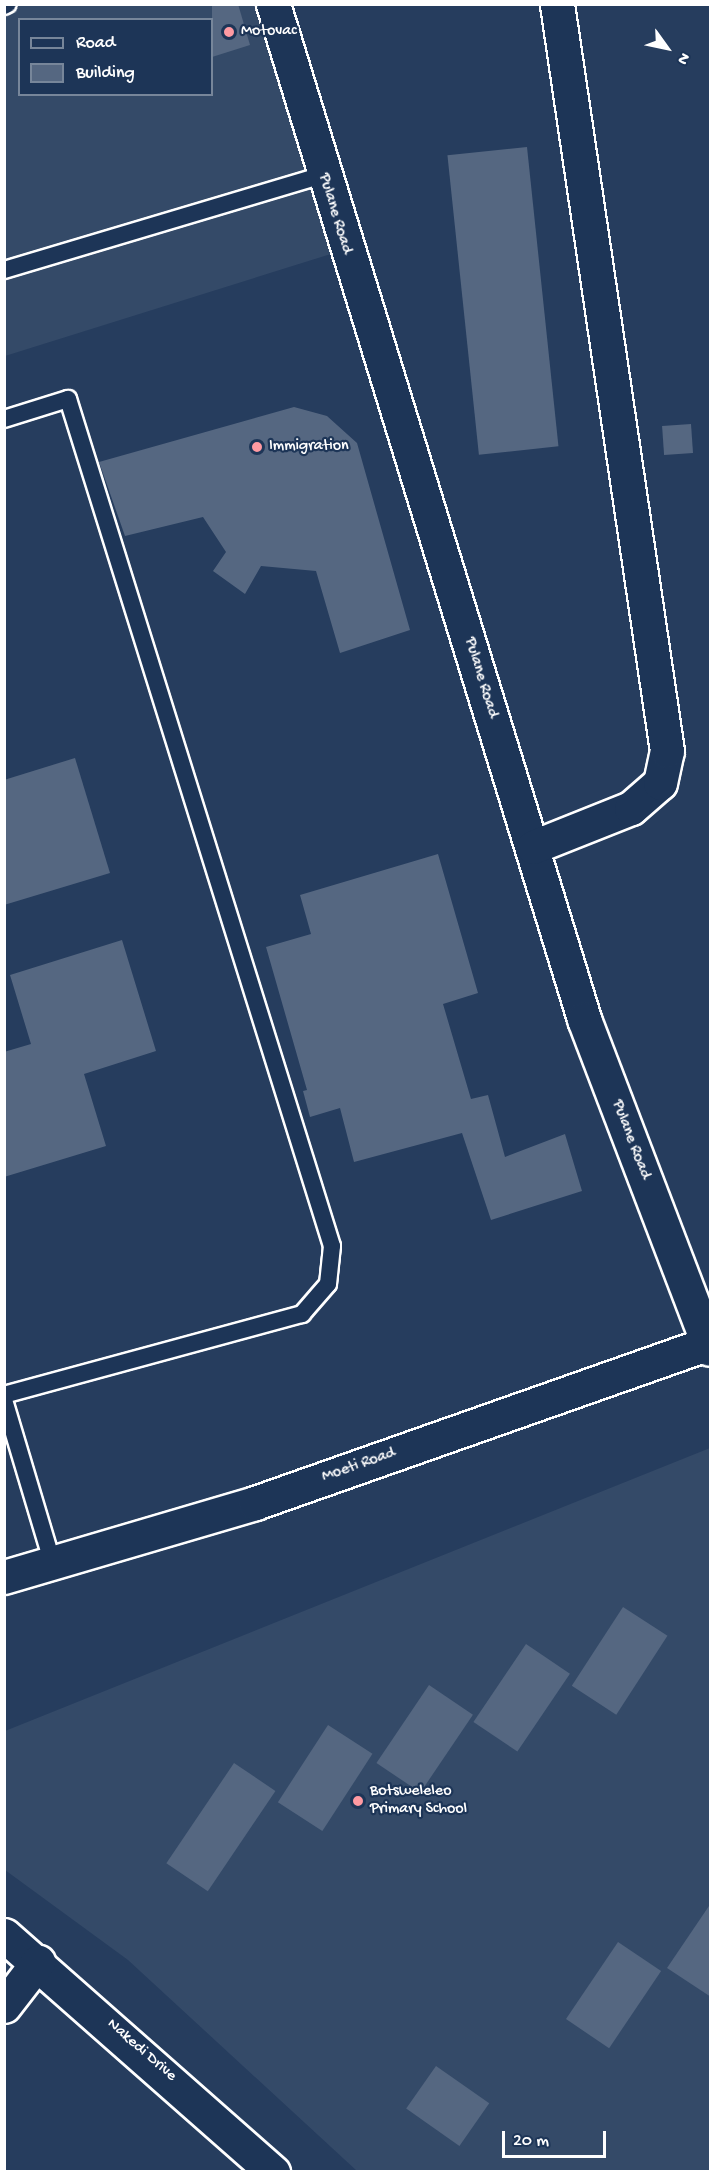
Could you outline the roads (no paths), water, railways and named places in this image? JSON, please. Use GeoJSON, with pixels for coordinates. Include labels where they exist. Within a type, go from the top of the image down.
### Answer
{"type":"FeatureCollection","features":[{"type":"Feature","properties":{"kind":"street","name":"Pulane Road"},"geometry":{"type":"LineString","coordinates":[[273,4],[322,175],[533,847],[584,1019],[710,1345]]}},
{"type":"Feature","properties":{"kind":"street"},"geometry":{"type":"LineString","coordinates":[[533,847],[631,808],[660,783],[667,751],[557,4]]}},
{"type":"Feature","properties":{"kind":"street","name":"Moeti Road"},"geometry":{"type":"LineString","coordinates":[[4,1577],[255,1503],[710,1345]]}},
{"type":"Feature","properties":{"kind":"street","name":"Nakedi Drive"},"geometry":{"type":"LineString","coordinates":[[4,1935],[38,1962],[273,2172]]}},
{"type":"Feature","properties":{"kind":"street"},"geometry":{"type":"LineString","coordinates":[[4,2006],[38,1962]]}},
{"type":"Feature","properties":{"kind":"lane"},"geometry":{"type":"LineString","coordinates":[[4,270],[322,175]]}},
{"type":"Feature","properties":{"kind":"lane"},"geometry":{"type":"LineString","coordinates":[[4,419],[68,399],[332,1245],[328,1284],[302,1314],[4,1397],[53,1564]]}},
{"type":"Feature","properties":{"kind":"place","name":"Motovac"},"geometry":{"type":"Point","coordinates":[229,32]}},
{"type":"Feature","properties":{"kind":"place","name":"Immigration"},"geometry":{"type":"Point","coordinates":[257,447]}},
{"type":"Feature","properties":{"kind":"place","name":"Botsweleleo Primary School"},"geometry":{"type":"Point","coordinates":[358,1801]}}]}
